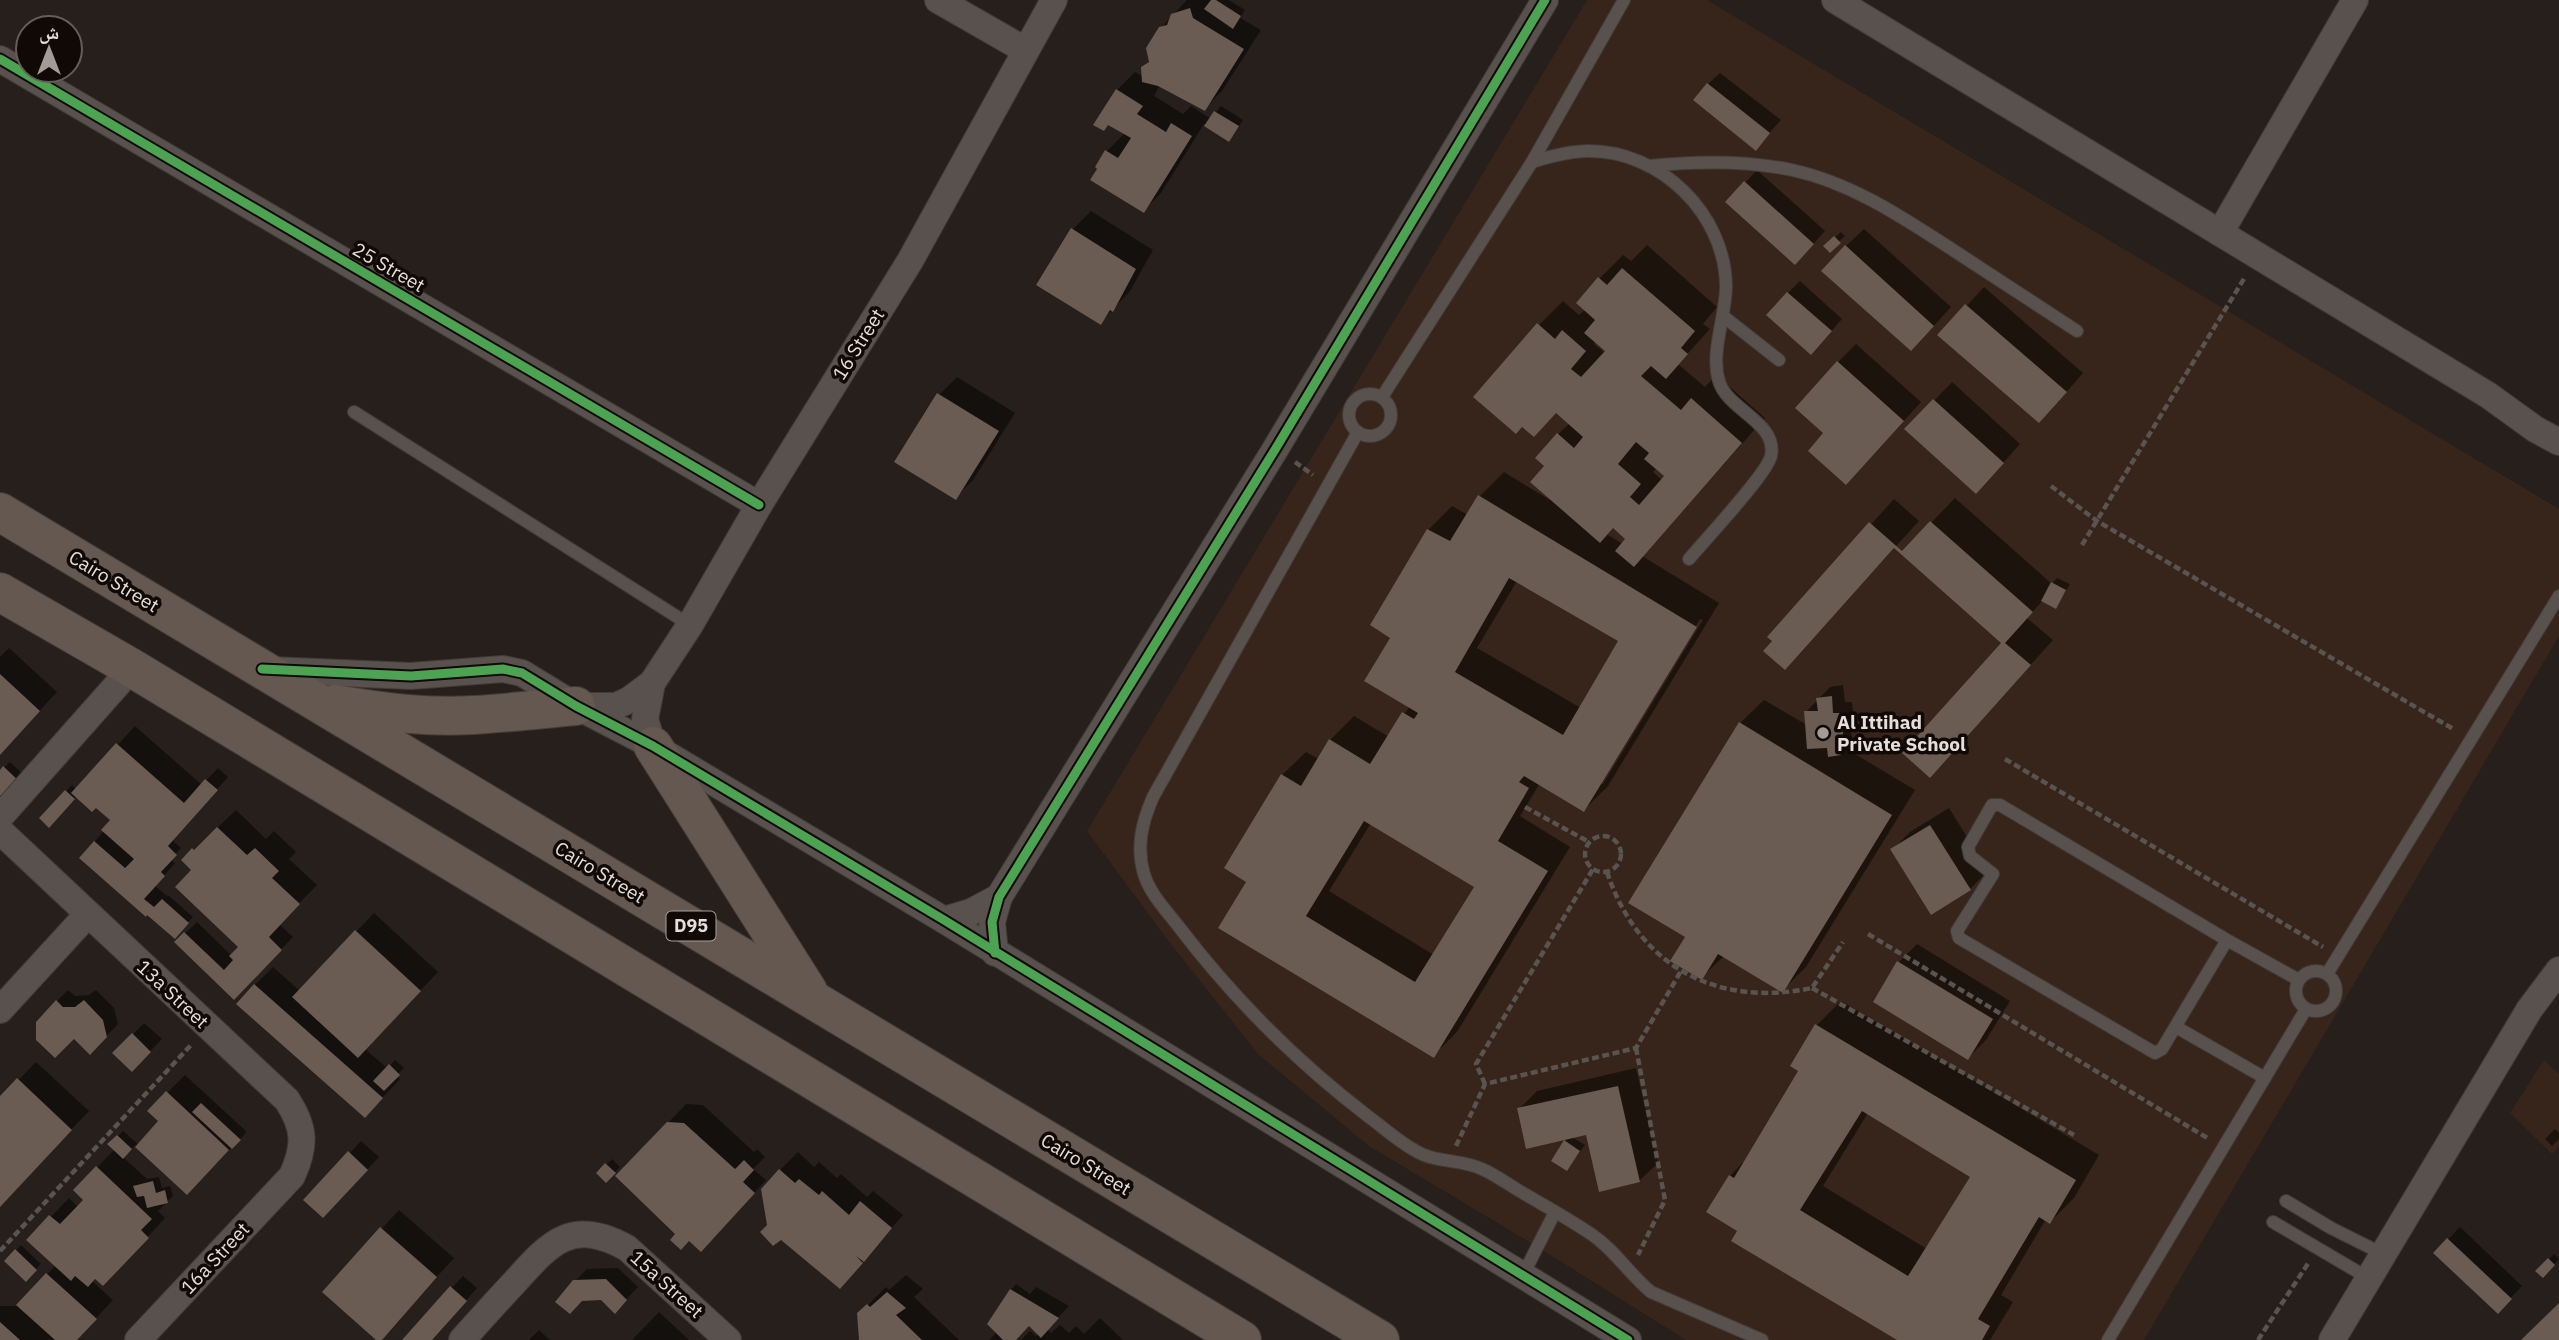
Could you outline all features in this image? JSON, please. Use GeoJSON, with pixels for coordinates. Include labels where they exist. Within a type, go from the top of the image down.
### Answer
{"type":"FeatureCollection","features":[{"type":"Feature","properties":{"kind":"main road","name":"Cairo Street"},"geometry":{"type":"LineString","coordinates":[[0,512],[1380,1340]]}},
{"type":"Feature","properties":{"kind":"main road"},"geometry":{"type":"LineString","coordinates":[[0,592],[132,668],[1240,1339]]}},
{"type":"Feature","properties":{"kind":"main road"},"geometry":{"type":"LineString","coordinates":[[315,701],[392,713],[430,715],[473,715],[576,705]]}},
{"type":"Feature","properties":{"kind":"main road"},"geometry":{"type":"LineString","coordinates":[[653,746],[813,999]]}},
{"type":"Feature","properties":{"kind":"street"},"geometry":{"type":"LineString","coordinates":[[938,0],[1025,50]]}},
{"type":"Feature","properties":{"kind":"street","name":"16 Street"},"geometry":{"type":"LineString","coordinates":[[576,705],[615,706],[629,701],[652,683],[690,625],[909,261],[1054,0]]}},
{"type":"Feature","properties":{"kind":"street"},"geometry":{"type":"LineString","coordinates":[[995,953],[992,922],[999,897],[1276,448],[1545,0]]}},
{"type":"Feature","properties":{"kind":"street"},"geometry":{"type":"LineString","coordinates":[[2220,233],[2356,0]]}},
{"type":"Feature","properties":{"kind":"street"},"geometry":{"type":"LineString","coordinates":[[1849,3],[2488,395],[2535,429],[2559,442]]}},
{"type":"Feature","properties":{"kind":"street","name":"25 Street"},"geometry":{"type":"LineString","coordinates":[[0,60],[760,505]]}},
{"type":"Feature","properties":{"kind":"street"},"geometry":{"type":"LineString","coordinates":[[2488,395],[2537,417],[2559,422]]}},
{"type":"Feature","properties":{"kind":"street"},"geometry":{"type":"LineString","coordinates":[[0,817],[132,668]]}},
{"type":"Feature","properties":{"kind":"street"},"geometry":{"type":"LineString","coordinates":[[262,669],[411,676],[515,670],[653,746],[944,920],[1628,1340]]}},
{"type":"Feature","properties":{"kind":"street","name":"16 Street"},"geometry":{"type":"LineString","coordinates":[[652,683],[645,719],[653,746]]}},
{"type":"Feature","properties":{"kind":"street","name":"13a Street"},"geometry":{"type":"LineString","coordinates":[[0,831],[287,1100],[298,1117],[303,1137],[301,1157],[292,1176]]}},
{"type":"Feature","properties":{"kind":"street"},"geometry":{"type":"LineString","coordinates":[[944,920],[971,912],[999,897]]}},
{"type":"Feature","properties":{"kind":"street"},"geometry":{"type":"LineString","coordinates":[[0,1010],[88,914]]}},
{"type":"Feature","properties":{"kind":"street"},"geometry":{"type":"LineString","coordinates":[[2332,1340],[2529,1010],[2559,970]]}},
{"type":"Feature","properties":{"kind":"street","name":"16a Street"},"geometry":{"type":"LineString","coordinates":[[141,1339],[292,1176]]}},
{"type":"Feature","properties":{"kind":"street","name":"15a Street"},"geometry":{"type":"LineString","coordinates":[[462,1340],[545,1248],[565,1238],[586,1234],[608,1237],[627,1248],[728,1340]]}},
{"type":"Feature","properties":{"kind":"lane"},"geometry":{"type":"LineString","coordinates":[[1382,397],[1532,162],[1624,0]]}},
{"type":"Feature","properties":{"kind":"lane"},"geometry":{"type":"LineString","coordinates":[[1532,162],[1560,153],[1590,151],[1620,155],[1649,166],[1674,181],[1696,203],[1712,228],[1726,286],[1716,361],[1720,385],[1725,396],[1764,430],[1772,448],[1766,468],[1689,559]]}},
{"type":"Feature","properties":{"kind":"lane"},"geometry":{"type":"LineString","coordinates":[[1649,166],[1697,161],[1745,163],[1793,170],[1840,184],[1883,205],[2077,331]]}},
{"type":"Feature","properties":{"kind":"lane"},"geometry":{"type":"LineString","coordinates":[[1723,316],[1779,360]]}},
{"type":"Feature","properties":{"kind":"lane"},"geometry":{"type":"LineString","coordinates":[[1366,394],[1382,397],[1391,410],[1387,426],[1374,435],[1366,436],[1358,432],[1349,419],[1352,403],[1366,394]]}},
{"type":"Feature","properties":{"kind":"lane"},"geometry":{"type":"LineString","coordinates":[[354,412],[690,625]]}},
{"type":"Feature","properties":{"kind":"lane"},"geometry":{"type":"LineString","coordinates":[[1358,432],[1153,797],[1144,816],[1141,836],[1145,876],[1154,894],[1207,964],[1267,1029],[1332,1089],[1410,1148],[1434,1158],[1481,1168],[1606,1245],[1651,1292],[1762,1340]]}},
{"type":"Feature","properties":{"kind":"lane"},"geometry":{"type":"LineString","coordinates":[[2327,974],[2559,596]]}},
{"type":"Feature","properties":{"kind":"lane"},"geometry":{"type":"LineString","coordinates":[[2227,940],[2162,1049],[2155,1053],[1959,938],[1957,930],[1993,874],[1970,856],[1972,838],[1992,805],[2000,805],[2227,940],[2299,979]]}},
{"type":"Feature","properties":{"kind":"lane"},"geometry":{"type":"LineString","coordinates":[[2312,971],[2327,974],[2335,987],[2333,1002],[2321,1010],[2306,1009],[2297,999],[2299,979],[2312,971]]}},
{"type":"Feature","properties":{"kind":"lane"},"geometry":{"type":"LineString","coordinates":[[2108,1340],[2306,1009]]}},
{"type":"Feature","properties":{"kind":"lane"},"geometry":{"type":"LineString","coordinates":[[2176,1027],[2265,1078]]}},
{"type":"Feature","properties":{"kind":"lane"},"geometry":{"type":"LineString","coordinates":[[2286,1201],[2331,1228],[2383,1254]]}},
{"type":"Feature","properties":{"kind":"lane"},"geometry":{"type":"LineString","coordinates":[[1522,1277],[1555,1212]]}},
{"type":"Feature","properties":{"kind":"lane"},"geometry":{"type":"LineString","coordinates":[[2273,1222],[2370,1279]]}},
{"type":"Feature","properties":{"kind":"path"},"geometry":{"type":"LineString","coordinates":[[2082,545],[2258,256]]}},
{"type":"Feature","properties":{"kind":"path"},"geometry":{"type":"LineString","coordinates":[[2051,486],[2097,521],[2471,739]]}},
{"type":"Feature","properties":{"kind":"path"},"geometry":{"type":"LineString","coordinates":[[2005,759],[2338,956]]}},
{"type":"Feature","properties":{"kind":"path"},"geometry":{"type":"LineString","coordinates":[[1525,807],[1589,842]]}},
{"type":"Feature","properties":{"kind":"path"},"geometry":{"type":"LineString","coordinates":[[1605,836],[1613,838],[1619,844],[1622,853],[1615,868],[1607,872],[1593,869],[1587,864],[1585,856],[1589,842],[1605,836]]}},
{"type":"Feature","properties":{"kind":"path"},"geometry":{"type":"LineString","coordinates":[[1450,1160],[1485,1084],[1476,1064],[1593,869]]}},
{"type":"Feature","properties":{"kind":"path"},"geometry":{"type":"LineString","coordinates":[[1607,872],[1619,902],[1635,929],[1648,945],[1681,971],[1701,982],[1745,993],[1767,995],[1812,988],[2074,1135]]}},
{"type":"Feature","properties":{"kind":"path"},"geometry":{"type":"LineString","coordinates":[[1868,933],[2224,1148]]}},
{"type":"Feature","properties":{"kind":"path"},"geometry":{"type":"LineString","coordinates":[[1812,988],[1843,942]]}},
{"type":"Feature","properties":{"kind":"path"},"geometry":{"type":"LineString","coordinates":[[1630,1271],[1665,1200],[1636,1048],[1681,971]]}},
{"type":"Feature","properties":{"kind":"path"},"geometry":{"type":"LineString","coordinates":[[0,1251],[209,1027]]}},
{"type":"Feature","properties":{"kind":"path"},"geometry":{"type":"LineString","coordinates":[[1485,1084],[1636,1048]]}},
{"type":"Feature","properties":{"kind":"path"},"geometry":{"type":"LineString","coordinates":[[2258,1340],[2317,1250]]}},
{"type":"Feature","properties":{"kind":"shaded area","name":"Al Ittihad Private School"},"geometry":{"type":"Polygon","coordinates":[[[1587,0],[1707,0],[2559,509],[2559,636],[2144,1340],[1686,1340],[1369,1146],[1259,1055],[1170,943],[1087,831],[1587,0]]]}},
{"type":"Feature","properties":{"kind":"shaded area"},"geometry":{"type":"Polygon","coordinates":[[[2544,1060],[2559,1074],[2559,1147],[2552,1154],[2510,1113],[2544,1060]]]}},
{"type":"Feature","properties":{"kind":"building"},"geometry":{"type":"Polygon","coordinates":[[[1211,0],[1216,0],[1241,16],[1233,29],[1204,9],[1211,0]]]}},
{"type":"Feature","properties":{"kind":"building"},"geometry":{"type":"Polygon","coordinates":[[[1190,8],[1193,18],[1244,49],[1205,111],[1158,86],[1142,82],[1141,67],[1149,62],[1146,48],[1159,27],[1167,25],[1171,14],[1190,8]]]}},
{"type":"Feature","properties":{"kind":"building"},"geometry":{"type":"Polygon","coordinates":[[[1707,83],[1770,133],[1756,151],[1693,100],[1707,83]]]}},
{"type":"Feature","properties":{"kind":"building"},"geometry":{"type":"Polygon","coordinates":[[[1116,89],[1143,106],[1137,114],[1166,132],[1171,123],[1192,136],[1144,213],[1090,180],[1105,150],[1118,158],[1131,138],[1108,125],[1104,131],[1093,125],[1116,89]]]}},
{"type":"Feature","properties":{"kind":"building"},"geometry":{"type":"Polygon","coordinates":[[[1214,111],[1239,126],[1229,142],[1204,126],[1214,111]]]}},
{"type":"Feature","properties":{"kind":"building"},"geometry":{"type":"Polygon","coordinates":[[[1744,181],[1814,244],[1795,265],[1725,202],[1744,181]]]}},
{"type":"Feature","properties":{"kind":"building"},"geometry":{"type":"Polygon","coordinates":[[[1071,228],[1136,269],[1113,312],[1110,310],[1101,325],[1036,285],[1071,228]]]}},
{"type":"Feature","properties":{"kind":"building"},"geometry":{"type":"Polygon","coordinates":[[[1834,236],[1841,243],[1830,253],[1823,246],[1834,236]]]}},
{"type":"Feature","properties":{"kind":"building"},"geometry":{"type":"Polygon","coordinates":[[[1845,245],[1934,326],[1911,351],[1821,271],[1845,245]]]}},
{"type":"Feature","properties":{"kind":"building"},"geometry":{"type":"Polygon","coordinates":[[[1622,268],[1695,331],[1681,348],[1688,354],[1666,379],[1651,366],[1641,376],[1681,410],[1691,398],[1742,443],[1634,567],[1615,551],[1625,539],[1613,528],[1600,543],[1530,482],[1544,466],[1535,458],[1557,433],[1574,448],[1583,437],[1556,413],[1534,437],[1522,427],[1516,434],[1473,397],[1537,323],[1555,339],[1562,330],[1586,351],[1571,369],[1581,377],[1605,351],[1584,333],[1595,320],[1576,303],[1598,277],[1607,285],[1622,268]],[[1636,442],[1618,464],[1641,484],[1630,497],[1639,505],[1664,476],[1644,459],[1649,453],[1636,442]]]}},
{"type":"Feature","properties":{"kind":"building"},"geometry":{"type":"Polygon","coordinates":[[[1787,292],[1832,331],[1811,355],[1766,315],[1787,292]]]}},
{"type":"Feature","properties":{"kind":"building"},"geometry":{"type":"Polygon","coordinates":[[[1965,304],[2067,392],[2039,423],[1937,335],[1965,304]]]}},
{"type":"Feature","properties":{"kind":"building"},"geometry":{"type":"Polygon","coordinates":[[[1837,361],[1904,421],[1846,485],[1808,451],[1823,433],[1795,408],[1837,361]]]}},
{"type":"Feature","properties":{"kind":"building"},"geometry":{"type":"Polygon","coordinates":[[[937,393],[999,431],[956,500],[894,462],[937,393]]]}},
{"type":"Feature","properties":{"kind":"building"},"geometry":{"type":"Polygon","coordinates":[[[1933,399],[2004,463],[1976,494],[1904,429],[1933,399]]]}},
{"type":"Feature","properties":{"kind":"building"},"geometry":{"type":"Polygon","coordinates":[[[1478,495],[1697,627],[1584,812],[1524,776],[1519,782],[1529,788],[1498,841],[1548,871],[1434,1058],[1218,928],[1246,882],[1224,868],[1281,774],[1301,786],[1329,739],[1370,764],[1402,712],[1414,719],[1418,713],[1364,681],[1390,638],[1370,625],[1427,529],[1450,541],[1478,495]],[[1509,578],[1455,672],[1563,735],[1618,641],[1509,578]],[[1364,821],[1306,916],[1415,982],[1474,887],[1364,821]]]}},
{"type":"Feature","properties":{"kind":"building"},"geometry":{"type":"Polygon","coordinates":[[[1930,521],[2033,612],[2005,643],[2031,665],[1930,778],[1902,753],[2001,643],[1894,548],[1785,670],[1763,651],[1772,641],[1767,637],[1869,522],[1902,551],[1930,521]]]}},
{"type":"Feature","properties":{"kind":"building"},"geometry":{"type":"Polygon","coordinates":[[[2051,582],[2066,590],[2056,609],[2041,601],[2051,582]]]}},
{"type":"Feature","properties":{"kind":"building"},"geometry":{"type":"Polygon","coordinates":[[[0,674],[40,711],[0,755],[0,674]]]}},
{"type":"Feature","properties":{"kind":"building"},"geometry":{"type":"Polygon","coordinates":[[[1832,696],[1833,713],[1841,713],[1843,735],[1839,735],[1841,755],[1828,757],[1827,748],[1807,749],[1804,711],[1818,711],[1816,698],[1832,696]]]}},
{"type":"Feature","properties":{"kind":"building"},"geometry":{"type":"Polygon","coordinates":[[[1739,722],[1892,815],[1783,993],[1718,954],[1702,980],[1670,961],[1685,937],[1628,903],[1739,722]]]}},
{"type":"Feature","properties":{"kind":"building"},"geometry":{"type":"Polygon","coordinates":[[[116,743],[184,803],[205,779],[218,790],[168,846],[177,855],[161,872],[165,876],[144,899],[154,907],[162,899],[189,923],[175,939],[79,858],[94,841],[125,868],[134,859],[101,830],[110,820],[96,808],[92,812],[71,793],[116,743]]]}},
{"type":"Feature","properties":{"kind":"building"},"geometry":{"type":"Polygon","coordinates":[[[3,766],[21,783],[5,800],[0,795],[0,770],[3,766]]]}},
{"type":"Feature","properties":{"kind":"building"},"geometry":{"type":"Polygon","coordinates":[[[65,790],[75,799],[49,828],[39,818],[65,790]]]}},
{"type":"Feature","properties":{"kind":"building"},"geometry":{"type":"Polygon","coordinates":[[[1930,825],[1971,890],[1931,915],[1890,849],[1930,825]]]}},
{"type":"Feature","properties":{"kind":"building"},"geometry":{"type":"Polygon","coordinates":[[[217,827],[247,855],[255,848],[279,871],[272,878],[300,904],[269,937],[282,950],[234,1000],[174,942],[184,932],[224,970],[233,960],[229,956],[238,947],[175,887],[191,870],[181,860],[217,827]]]}},
{"type":"Feature","properties":{"kind":"building"},"geometry":{"type":"Polygon","coordinates":[[[355,930],[421,991],[358,1058],[292,997],[355,930]]]}},
{"type":"Feature","properties":{"kind":"building"},"geometry":{"type":"Polygon","coordinates":[[[1897,961],[1993,1019],[1968,1060],[1873,1002],[1897,961]]]}},
{"type":"Feature","properties":{"kind":"building"},"geometry":{"type":"Polygon","coordinates":[[[254,984],[383,1098],[365,1118],[236,1004],[254,984]]]}},
{"type":"Feature","properties":{"kind":"building"},"geometry":{"type":"Polygon","coordinates":[[[56,1000],[63,1007],[75,1007],[84,1000],[103,1020],[107,1037],[90,1055],[74,1039],[55,1058],[36,1040],[36,1022],[56,1000]]]}},
{"type":"Feature","properties":{"kind":"building"},"geometry":{"type":"Polygon","coordinates":[[[1815,1024],[2076,1180],[2050,1224],[2039,1217],[1978,1319],[1990,1326],[1982,1340],[1897,1340],[1731,1241],[1737,1231],[1706,1212],[1729,1175],[1734,1178],[1798,1071],[1790,1066],[1815,1024]],[[1862,1111],[1800,1210],[1908,1276],[1970,1177],[1862,1111]]]}},
{"type":"Feature","properties":{"kind":"building"},"geometry":{"type":"Polygon","coordinates":[[[132,1033],[151,1052],[132,1072],[112,1053],[132,1033]]]}},
{"type":"Feature","properties":{"kind":"building"},"geometry":{"type":"Polygon","coordinates":[[[389,1064],[400,1075],[384,1091],[373,1081],[389,1064]]]}},
{"type":"Feature","properties":{"kind":"building"},"geometry":{"type":"Polygon","coordinates":[[[17,1078],[72,1130],[0,1207],[0,1096],[17,1078]]]}},
{"type":"Feature","properties":{"kind":"building"},"geometry":{"type":"Polygon","coordinates":[[[1618,1086],[1640,1182],[1599,1192],[1586,1135],[1526,1149],[1517,1108],[1618,1086]]]}},
{"type":"Feature","properties":{"kind":"building"},"geometry":{"type":"Polygon","coordinates":[[[166,1091],[229,1150],[187,1195],[135,1147],[158,1121],[147,1111],[166,1091]]]}},
{"type":"Feature","properties":{"kind":"building"},"geometry":{"type":"Polygon","coordinates":[[[201,1103],[241,1140],[232,1149],[192,1112],[201,1103]]]}},
{"type":"Feature","properties":{"kind":"building"},"geometry":{"type":"Polygon","coordinates":[[[667,1122],[684,1123],[735,1169],[744,1160],[754,1170],[743,1182],[755,1193],[701,1252],[689,1241],[681,1250],[670,1240],[675,1234],[615,1176],[667,1122]]]}},
{"type":"Feature","properties":{"kind":"building"},"geometry":{"type":"Polygon","coordinates":[[[117,1135],[132,1149],[123,1159],[107,1144],[117,1135]]]}},
{"type":"Feature","properties":{"kind":"building"},"geometry":{"type":"Polygon","coordinates":[[[1564,1140],[1580,1151],[1567,1171],[1551,1161],[1564,1140]]]}},
{"type":"Feature","properties":{"kind":"building"},"geometry":{"type":"Polygon","coordinates":[[[348,1151],[368,1170],[323,1218],[303,1200],[348,1151]]]}},
{"type":"Feature","properties":{"kind":"building"},"geometry":{"type":"Polygon","coordinates":[[[605,1163],[616,1173],[606,1183],[596,1173],[605,1163]]]}},
{"type":"Feature","properties":{"kind":"building"},"geometry":{"type":"Polygon","coordinates":[[[96,1166],[152,1219],[141,1230],[149,1238],[103,1286],[95,1279],[88,1287],[75,1276],[71,1281],[26,1240],[49,1215],[60,1224],[83,1200],[73,1190],[96,1166]]]}},
{"type":"Feature","properties":{"kind":"building"},"geometry":{"type":"Polygon","coordinates":[[[779,1169],[795,1183],[799,1179],[819,1195],[822,1191],[849,1215],[860,1201],[892,1228],[864,1262],[856,1256],[863,1263],[840,1289],[781,1240],[773,1246],[760,1232],[767,1225],[761,1189],[779,1169]]]}},
{"type":"Feature","properties":{"kind":"building"},"geometry":{"type":"Polygon","coordinates":[[[153,1181],[156,1193],[165,1190],[168,1203],[147,1208],[144,1196],[137,1197],[133,1186],[153,1181]]]}},
{"type":"Feature","properties":{"kind":"building"},"geometry":{"type":"Polygon","coordinates":[[[380,1227],[437,1277],[382,1340],[376,1340],[322,1292],[380,1227]]]}},
{"type":"Feature","properties":{"kind":"building"},"geometry":{"type":"Polygon","coordinates":[[[2447,1238],[2512,1299],[2498,1314],[2433,1253],[2447,1238]]]}},
{"type":"Feature","properties":{"kind":"building"},"geometry":{"type":"Polygon","coordinates":[[[15,1249],[37,1270],[26,1282],[4,1261],[15,1249]]]}},
{"type":"Feature","properties":{"kind":"building"},"geometry":{"type":"Polygon","coordinates":[[[2548,1258],[2555,1265],[2543,1278],[2535,1271],[2548,1258]]]}},
{"type":"Feature","properties":{"kind":"building"},"geometry":{"type":"Polygon","coordinates":[[[46,1273],[97,1319],[77,1340],[55,1340],[16,1305],[46,1273]]]}},
{"type":"Feature","properties":{"kind":"building"},"geometry":{"type":"Polygon","coordinates":[[[606,1279],[627,1300],[615,1314],[601,1300],[582,1301],[570,1314],[555,1302],[573,1280],[606,1279]]]}},
{"type":"Feature","properties":{"kind":"building"},"geometry":{"type":"Polygon","coordinates":[[[450,1286],[467,1301],[432,1340],[402,1340],[450,1286]]]}},
{"type":"Feature","properties":{"kind":"building"},"geometry":{"type":"Polygon","coordinates":[[[1010,1289],[1059,1318],[1041,1338],[1029,1326],[1016,1340],[1003,1340],[987,1324],[1010,1289]]]}},
{"type":"Feature","properties":{"kind":"building"},"geometry":{"type":"Polygon","coordinates":[[[887,1292],[906,1308],[896,1315],[922,1340],[859,1340],[857,1313],[867,1304],[870,1307],[887,1292]]]}},
{"type":"Feature","properties":{"kind":"building"},"geometry":{"type":"Polygon","coordinates":[[[2559,1303],[2559,1340],[2521,1340],[2559,1303]]]}},
{"type":"Feature","properties":{"kind":"building"},"geometry":{"type":"Polygon","coordinates":[[[0,1322],[20,1340],[0,1340],[0,1322]]]}},
{"type":"Feature","properties":{"kind":"cycle path"},"geometry":{"type":"LineString","coordinates":[[995,953],[992,922],[999,897],[1276,448],[1545,0]]}},
{"type":"Feature","properties":{"kind":"cycle path"},"geometry":{"type":"LineString","coordinates":[[0,59],[759,505]]}},
{"type":"Feature","properties":{"kind":"cycle path"},"geometry":{"type":"LineString","coordinates":[[262,669],[411,676],[503,669],[522,673],[576,706],[653,746],[944,920],[1628,1340]]}},
{"type":"Feature","properties":{"kind":"place","name":"Al Ittihad Private School"},"geometry":{"type":"Point","coordinates":[1823,733]}}]}
